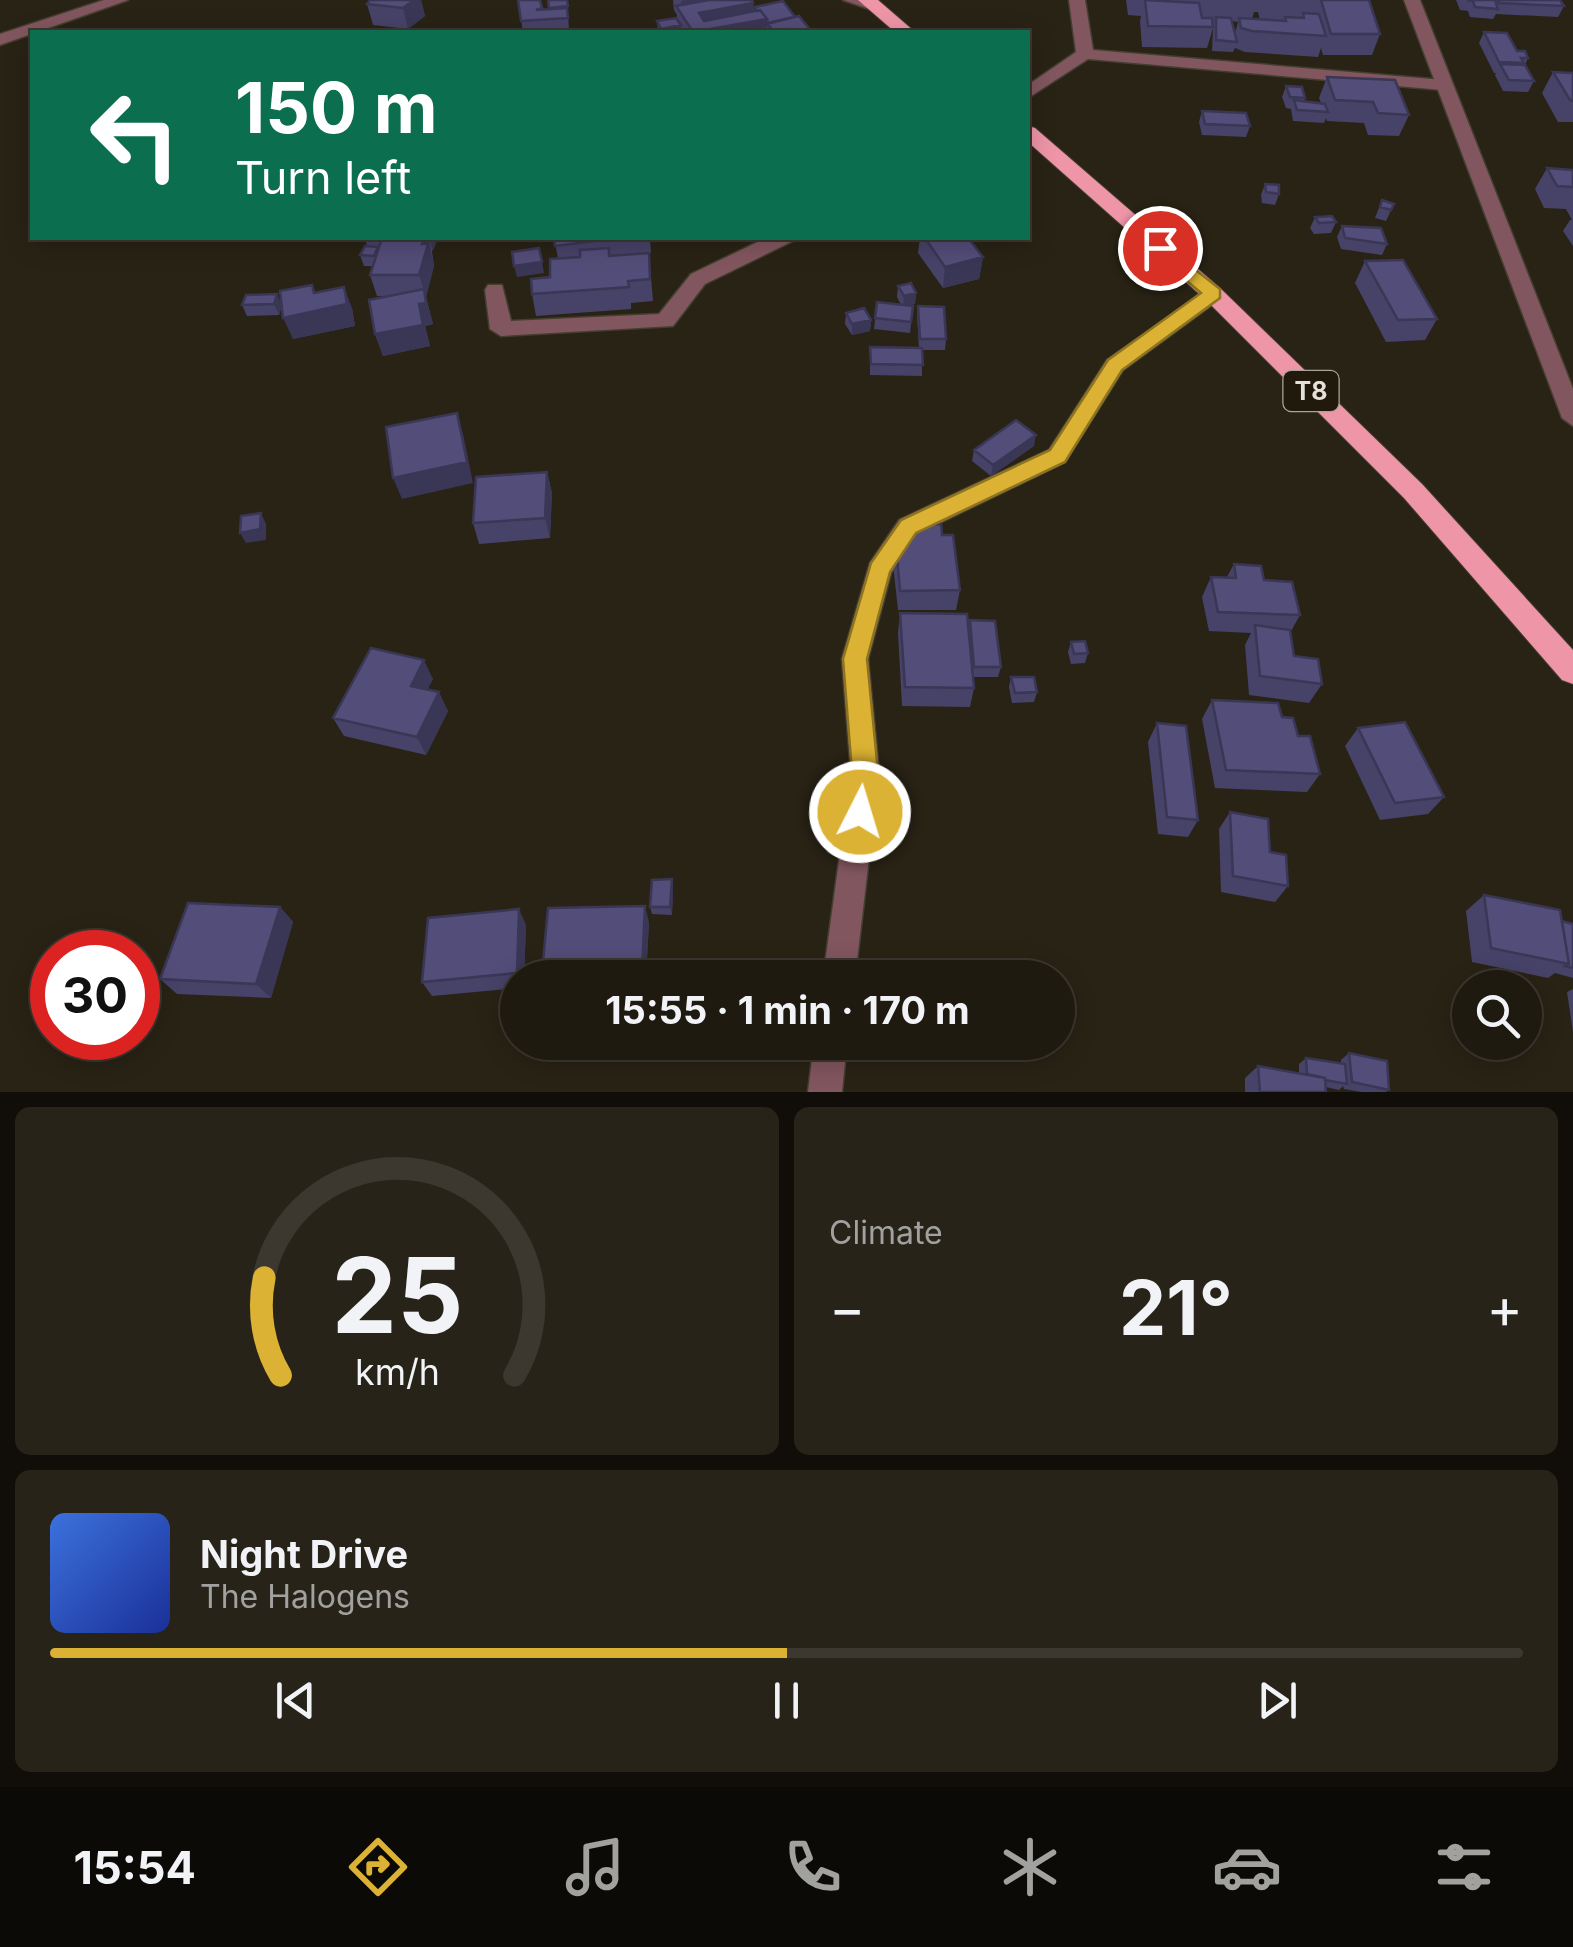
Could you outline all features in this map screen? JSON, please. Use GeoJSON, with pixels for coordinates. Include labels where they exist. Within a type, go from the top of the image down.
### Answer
{"type":"FeatureCollection","features":[{"type":"Feature","properties":{"kind":"highway"},"geometry":{"type":"LineString","coordinates":[[870,2],[904,30]]}},
{"type":"Feature","properties":{"kind":"highway","name":"T8"},"geometry":{"type":"LineString","coordinates":[[1030,134],[1213,294],[1413,491],[1573,671]]}},
{"type":"Feature","properties":{"kind":"street"},"geometry":{"type":"LineString","coordinates":[[0,40],[120,0]]}},
{"type":"Feature","properties":{"kind":"street"},"geometry":{"type":"LineString","coordinates":[[851,0],[870,2]]}},
{"type":"Feature","properties":{"kind":"street"},"geometry":{"type":"LineString","coordinates":[[1077,0],[1085,54]]}},
{"type":"Feature","properties":{"kind":"street"},"geometry":{"type":"LineString","coordinates":[[1412,0],[1573,418]]}},
{"type":"Feature","properties":{"kind":"street"},"geometry":{"type":"LineString","coordinates":[[0,25],[28,30]]}},
{"type":"Feature","properties":{"kind":"street"},"geometry":{"type":"LineString","coordinates":[[1030,92],[1085,54],[1443,85]]}},
{"type":"Feature","properties":{"kind":"street"},"geometry":{"type":"LineString","coordinates":[[495,290],[502,329],[665,321],[698,279],[762,245],[781,240]]}},
{"type":"Feature","properties":{"kind":"street"},"geometry":{"type":"LineString","coordinates":[[841,960],[865,772],[855,659],[879,570],[908,526],[1057,456],[1115,365],[1213,294]]}},
{"type":"Feature","properties":{"kind":"street"},"geometry":{"type":"LineString","coordinates":[[825,1092],[829,1060]]}},
{"type":"Feature","properties":{"kind":"building"},"geometry":{"type":"Polygon","coordinates":[[[370,0],[414,0],[403,8],[367,4],[370,0]]]}},
{"type":"Feature","properties":{"kind":"building"},"geometry":{"type":"Polygon","coordinates":[[[518,0],[540,0],[542,8],[536,10],[567,8],[568,18],[521,21],[518,0]]]}},
{"type":"Feature","properties":{"kind":"building"},"geometry":{"type":"Polygon","coordinates":[[[548,0],[567,0],[568,6],[549,8],[548,0]]]}},
{"type":"Feature","properties":{"kind":"building"},"geometry":{"type":"Polygon","coordinates":[[[709,0],[752,0],[753,3],[699,13],[704,21],[760,10],[767,19],[692,30],[676,6],[709,0]]]}},
{"type":"Feature","properties":{"kind":"building"},"geometry":{"type":"Polygon","coordinates":[[[1145,0],[1199,3],[1202,18],[1212,18],[1213,27],[1148,26],[1145,0]]]}},
{"type":"Feature","properties":{"kind":"building"},"geometry":{"type":"Polygon","coordinates":[[[1321,0],[1369,0],[1380,34],[1331,34],[1321,0]]]}},
{"type":"Feature","properties":{"kind":"building"},"geometry":{"type":"Polygon","coordinates":[[[1467,0],[1495,0],[1498,9],[1475,7],[1473,1],[1467,0]]]}},
{"type":"Feature","properties":{"kind":"building"},"geometry":{"type":"Polygon","coordinates":[[[1498,0],[1560,0],[1564,6],[1499,3],[1498,0]]]}},
{"type":"Feature","properties":{"kind":"building"},"geometry":{"type":"Polygon","coordinates":[[[783,1],[795,17],[767,24],[755,7],[783,1]]]}},
{"type":"Feature","properties":{"kind":"building"},"geometry":{"type":"Polygon","coordinates":[[[1303,13],[1319,14],[1326,36],[1252,31],[1241,28],[1239,18],[1286,21],[1285,17],[1304,18],[1303,13]]]}},
{"type":"Feature","properties":{"kind":"building"},"geometry":{"type":"Polygon","coordinates":[[[799,16],[810,30],[772,30],[767,23],[799,16]]]}},
{"type":"Feature","properties":{"kind":"building"},"geometry":{"type":"Polygon","coordinates":[[[1216,17],[1231,18],[1237,42],[1216,40],[1216,17]]]}},
{"type":"Feature","properties":{"kind":"building"},"geometry":{"type":"Polygon","coordinates":[[[676,18],[681,25],[661,29],[657,21],[676,18]]]}},
{"type":"Feature","properties":{"kind":"building"},"geometry":{"type":"Polygon","coordinates":[[[1484,32],[1507,33],[1517,51],[1525,51],[1528,58],[1521,58],[1524,63],[1499,62],[1484,32]]]}},
{"type":"Feature","properties":{"kind":"building"},"geometry":{"type":"Polygon","coordinates":[[[1500,64],[1525,65],[1534,81],[1509,80],[1500,64]]]}},
{"type":"Feature","properties":{"kind":"building"},"geometry":{"type":"Polygon","coordinates":[[[1553,72],[1573,73],[1573,101],[1570,100],[1553,72]]]}},
{"type":"Feature","properties":{"kind":"building"},"geometry":{"type":"Polygon","coordinates":[[[1327,77],[1395,80],[1409,115],[1378,113],[1373,102],[1335,100],[1327,77]]]}},
{"type":"Feature","properties":{"kind":"building"},"geometry":{"type":"Polygon","coordinates":[[[1286,86],[1302,87],[1305,98],[1290,97],[1286,86]]]}},
{"type":"Feature","properties":{"kind":"building"},"geometry":{"type":"Polygon","coordinates":[[[1294,100],[1325,104],[1328,112],[1297,110],[1294,100]]]}},
{"type":"Feature","properties":{"kind":"building"},"geometry":{"type":"Polygon","coordinates":[[[1202,111],[1246,113],[1250,126],[1205,124],[1202,111]]]}},
{"type":"Feature","properties":{"kind":"building"},"geometry":{"type":"Polygon","coordinates":[[[1547,168],[1573,170],[1573,187],[1557,186],[1547,168]]]}},
{"type":"Feature","properties":{"kind":"building"},"geometry":{"type":"Polygon","coordinates":[[[1265,184],[1279,185],[1279,194],[1266,192],[1265,184]]]}},
{"type":"Feature","properties":{"kind":"building"},"geometry":{"type":"Polygon","coordinates":[[[1382,200],[1394,204],[1391,210],[1380,207],[1382,200]]]}},
{"type":"Feature","properties":{"kind":"building"},"geometry":{"type":"Polygon","coordinates":[[[1332,216],[1336,222],[1319,223],[1315,217],[1332,216]]]}},
{"type":"Feature","properties":{"kind":"building"},"geometry":{"type":"Polygon","coordinates":[[[1342,226],[1381,228],[1387,244],[1345,238],[1342,226]]]}},
{"type":"Feature","properties":{"kind":"building"},"geometry":{"type":"Polygon","coordinates":[[[381,240],[423,240],[422,244],[428,244],[419,275],[370,275],[381,240]]]}},
{"type":"Feature","properties":{"kind":"building"},"geometry":{"type":"Polygon","coordinates":[[[554,240],[604,240],[555,246],[554,240]]]}},
{"type":"Feature","properties":{"kind":"building"},"geometry":{"type":"Polygon","coordinates":[[[926,240],[970,240],[983,257],[945,267],[926,240]]]}},
{"type":"Feature","properties":{"kind":"building"},"geometry":{"type":"Polygon","coordinates":[[[365,246],[378,247],[374,256],[360,255],[365,246]]]}},
{"type":"Feature","properties":{"kind":"building"},"geometry":{"type":"Polygon","coordinates":[[[539,248],[542,262],[514,266],[512,252],[539,248]]]}},
{"type":"Feature","properties":{"kind":"building"},"geometry":{"type":"Polygon","coordinates":[[[609,248],[609,256],[649,253],[650,279],[628,281],[629,287],[532,294],[531,279],[550,277],[550,259],[580,257],[580,250],[609,248]]]}},
{"type":"Feature","properties":{"kind":"building"},"geometry":{"type":"Polygon","coordinates":[[[1403,260],[1437,319],[1398,320],[1365,261],[1403,260]]]}},
{"type":"Feature","properties":{"kind":"building"},"geometry":{"type":"Polygon","coordinates":[[[911,283],[916,293],[904,296],[898,286],[911,283]]]}},
{"type":"Feature","properties":{"kind":"building"},"geometry":{"type":"Polygon","coordinates":[[[312,285],[314,293],[344,287],[347,304],[283,318],[280,291],[312,285]]]}},
{"type":"Feature","properties":{"kind":"building"},"geometry":{"type":"Polygon","coordinates":[[[424,289],[426,303],[419,304],[423,325],[375,334],[369,300],[424,289]]]}},
{"type":"Feature","properties":{"kind":"building"},"geometry":{"type":"Polygon","coordinates":[[[277,294],[274,304],[242,305],[246,295],[277,294]]]}},
{"type":"Feature","properties":{"kind":"building"},"geometry":{"type":"Polygon","coordinates":[[[877,302],[913,306],[911,322],[875,318],[877,302]]]}},
{"type":"Feature","properties":{"kind":"building"},"geometry":{"type":"Polygon","coordinates":[[[918,306],[944,307],[946,339],[920,339],[918,306]]]}},
{"type":"Feature","properties":{"kind":"building"},"geometry":{"type":"Polygon","coordinates":[[[864,308],[871,320],[852,324],[846,313],[864,308]]]}},
{"type":"Feature","properties":{"kind":"building"},"geometry":{"type":"Polygon","coordinates":[[[870,347],[922,348],[923,365],[871,364],[870,347]]]}},
{"type":"Feature","properties":{"kind":"building"},"geometry":{"type":"Polygon","coordinates":[[[457,413],[467,462],[393,478],[386,427],[457,413]]]}},
{"type":"Feature","properties":{"kind":"building"},"geometry":{"type":"Polygon","coordinates":[[[1016,420],[1036,435],[993,465],[974,450],[1016,420]]]}},
{"type":"Feature","properties":{"kind":"building"},"geometry":{"type":"Polygon","coordinates":[[[547,472],[545,518],[473,523],[476,477],[547,472]]]}},
{"type":"Feature","properties":{"kind":"building"},"geometry":{"type":"Polygon","coordinates":[[[261,513],[260,529],[240,533],[241,516],[261,513]]]}},
{"type":"Feature","properties":{"kind":"building"},"geometry":{"type":"Polygon","coordinates":[[[941,524],[942,535],[953,535],[960,590],[900,591],[896,544],[908,544],[906,525],[941,524]]]}},
{"type":"Feature","properties":{"kind":"building"},"geometry":{"type":"Polygon","coordinates":[[[1234,564],[1261,566],[1264,580],[1292,582],[1300,615],[1218,612],[1211,577],[1236,578],[1234,564]]]}},
{"type":"Feature","properties":{"kind":"building"},"geometry":{"type":"Polygon","coordinates":[[[900,613],[967,614],[974,688],[905,687],[900,613]]]}},
{"type":"Feature","properties":{"kind":"building"},"geometry":{"type":"Polygon","coordinates":[[[970,620],[995,621],[1001,667],[974,667],[970,620]]]}},
{"type":"Feature","properties":{"kind":"building"},"geometry":{"type":"Polygon","coordinates":[[[1255,625],[1290,630],[1294,656],[1318,659],[1322,684],[1260,676],[1255,625]]]}},
{"type":"Feature","properties":{"kind":"building"},"geometry":{"type":"Polygon","coordinates":[[[1085,641],[1088,653],[1074,654],[1071,642],[1085,641]]]}},
{"type":"Feature","properties":{"kind":"building"},"geometry":{"type":"Polygon","coordinates":[[[371,648],[424,660],[411,686],[439,692],[417,737],[333,718],[371,648]]]}},
{"type":"Feature","properties":{"kind":"building"},"geometry":{"type":"Polygon","coordinates":[[[1011,677],[1034,677],[1037,692],[1015,693],[1011,677]]]}},
{"type":"Feature","properties":{"kind":"building"},"geometry":{"type":"Polygon","coordinates":[[[1212,700],[1278,703],[1282,717],[1293,718],[1298,736],[1310,736],[1320,774],[1226,770],[1212,700]]]}},
{"type":"Feature","properties":{"kind":"building"},"geometry":{"type":"Polygon","coordinates":[[[1405,722],[1444,797],[1395,803],[1358,728],[1405,722]]]}},
{"type":"Feature","properties":{"kind":"building"},"geometry":{"type":"Polygon","coordinates":[[[1157,723],[1186,726],[1198,820],[1167,817],[1157,723]]]}},
{"type":"Feature","properties":{"kind":"building"},"geometry":{"type":"Polygon","coordinates":[[[1230,812],[1268,819],[1270,852],[1286,855],[1288,886],[1233,876],[1230,812]]]}},
{"type":"Feature","properties":{"kind":"building"},"geometry":{"type":"Polygon","coordinates":[[[672,879],[670,907],[650,907],[652,880],[672,879]]]}},
{"type":"Feature","properties":{"kind":"building"},"geometry":{"type":"Polygon","coordinates":[[[1484,895],[1560,910],[1569,964],[1491,948],[1484,895]]]}},
{"type":"Feature","properties":{"kind":"building"},"geometry":{"type":"Polygon","coordinates":[[[188,903],[280,907],[256,984],[160,979],[188,903]]]}},
{"type":"Feature","properties":{"kind":"building"},"geometry":{"type":"Polygon","coordinates":[[[645,906],[643,960],[543,960],[548,908],[645,906]]]}},
{"type":"Feature","properties":{"kind":"building"},"geometry":{"type":"Polygon","coordinates":[[[519,909],[517,960],[500,960],[500,975],[422,982],[428,918],[519,909]]]}},
{"type":"Feature","properties":{"kind":"building"},"geometry":{"type":"Polygon","coordinates":[[[1562,921],[1573,924],[1573,968],[1565,966],[1569,964],[1562,921]]]}},
{"type":"Feature","properties":{"kind":"building"},"geometry":{"type":"Polygon","coordinates":[[[1349,1053],[1387,1061],[1389,1090],[1352,1082],[1349,1053]]]}},
{"type":"Feature","properties":{"kind":"building"},"geometry":{"type":"Polygon","coordinates":[[[1306,1058],[1345,1064],[1347,1084],[1307,1074],[1306,1058]]]}},
{"type":"Feature","properties":{"kind":"building"},"geometry":{"type":"Polygon","coordinates":[[[1258,1066],[1325,1078],[1326,1092],[1260,1092],[1258,1066]]]}},
{"type":"Feature","properties":{"kind":"route"},"geometry":{"type":"LineString","coordinates":[[860,812],[865,772],[855,659],[879,570],[908,526],[1057,456],[1115,365],[1213,294],[1160,248]]}}]}
